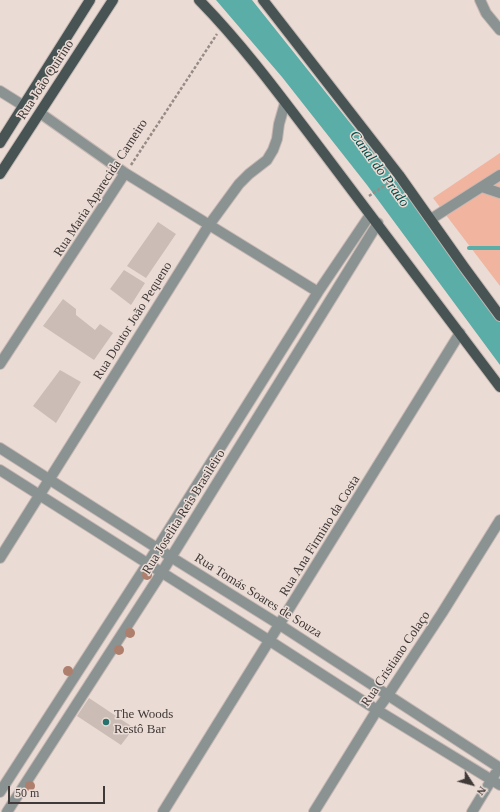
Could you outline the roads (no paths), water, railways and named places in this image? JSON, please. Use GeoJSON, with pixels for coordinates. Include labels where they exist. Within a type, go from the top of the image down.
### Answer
{"type":"FeatureCollection","features":[{"type":"Feature","properties":{"kind":"main road","name":"Rua João Quirino"},"geometry":{"type":"LineString","coordinates":[[0,143],[90,0]]}},
{"type":"Feature","properties":{"kind":"main road","name":"Rua João Quirino"},"geometry":{"type":"LineString","coordinates":[[0,174],[112,0]]}},
{"type":"Feature","properties":{"kind":"main road"},"geometry":{"type":"LineString","coordinates":[[199,0],[223,25],[285,103],[370,215],[378,223],[500,387]]}},
{"type":"Feature","properties":{"kind":"main road"},"geometry":{"type":"LineString","coordinates":[[263,0],[399,174],[500,316]]}},
{"type":"Feature","properties":{"kind":"street"},"geometry":{"type":"LineString","coordinates":[[480,0],[486,13],[500,30]]}},
{"type":"Feature","properties":{"kind":"street"},"geometry":{"type":"LineString","coordinates":[[0,91],[24,106]]}},
{"type":"Feature","properties":{"kind":"street","name":"Rua Doutor João Pequeno"},"geometry":{"type":"LineString","coordinates":[[0,558],[209,225],[239,184],[267,160],[277,139],[278,124],[285,103]]}},
{"type":"Feature","properties":{"kind":"street"},"geometry":{"type":"LineString","coordinates":[[40,113],[125,173],[318,292]]}},
{"type":"Feature","properties":{"kind":"street","name":"Rua Maria Aparecida Carneiro"},"geometry":{"type":"LineString","coordinates":[[0,364],[125,173]]}},
{"type":"Feature","properties":{"kind":"street"},"geometry":{"type":"LineString","coordinates":[[431,219],[500,175]]}},
{"type":"Feature","properties":{"kind":"street"},"geometry":{"type":"LineString","coordinates":[[482,187],[500,193]]}},
{"type":"Feature","properties":{"kind":"street","name":"Rua Joselita Reis Brasileiro"},"geometry":{"type":"LineString","coordinates":[[0,792],[148,563],[318,292],[370,215]]}},
{"type":"Feature","properties":{"kind":"street","name":"Rua Joselita Reis Brasileiro"},"geometry":{"type":"LineString","coordinates":[[7,812],[162,572],[378,223]]}},
{"type":"Feature","properties":{"kind":"street","name":"Rua Ana Firmino da Costa"},"geometry":{"type":"LineString","coordinates":[[163,812],[460,333]]}},
{"type":"Feature","properties":{"kind":"street","name":"Rua Tomás Soares de Souza"},"geometry":{"type":"LineString","coordinates":[[0,448],[280,625],[500,767]]}},
{"type":"Feature","properties":{"kind":"street"},"geometry":{"type":"LineString","coordinates":[[0,470],[377,710],[496,782]]}},
{"type":"Feature","properties":{"kind":"street","name":"Rua Cristiano Colaço"},"geometry":{"type":"LineString","coordinates":[[314,812],[377,710],[500,520]]}},
{"type":"Feature","properties":{"kind":"street"},"geometry":{"type":"LineString","coordinates":[[472,812],[496,782],[500,767]]}},
{"type":"Feature","properties":{"kind":"water","name":"Canal do Prado"},"geometry":{"type":"Polygon","coordinates":[[[216,0],[252,0],[414,203],[500,322],[500,365],[367,185],[282,77],[216,0]]]}},
{"type":"Feature","properties":{"kind":"waterway"},"geometry":{"type":"LineString","coordinates":[[469,248],[500,248]]}},
{"type":"Feature","properties":{"kind":"place","name":"The Woods Restô Bar"},"geometry":{"type":"Point","coordinates":[106,722]}}]}
